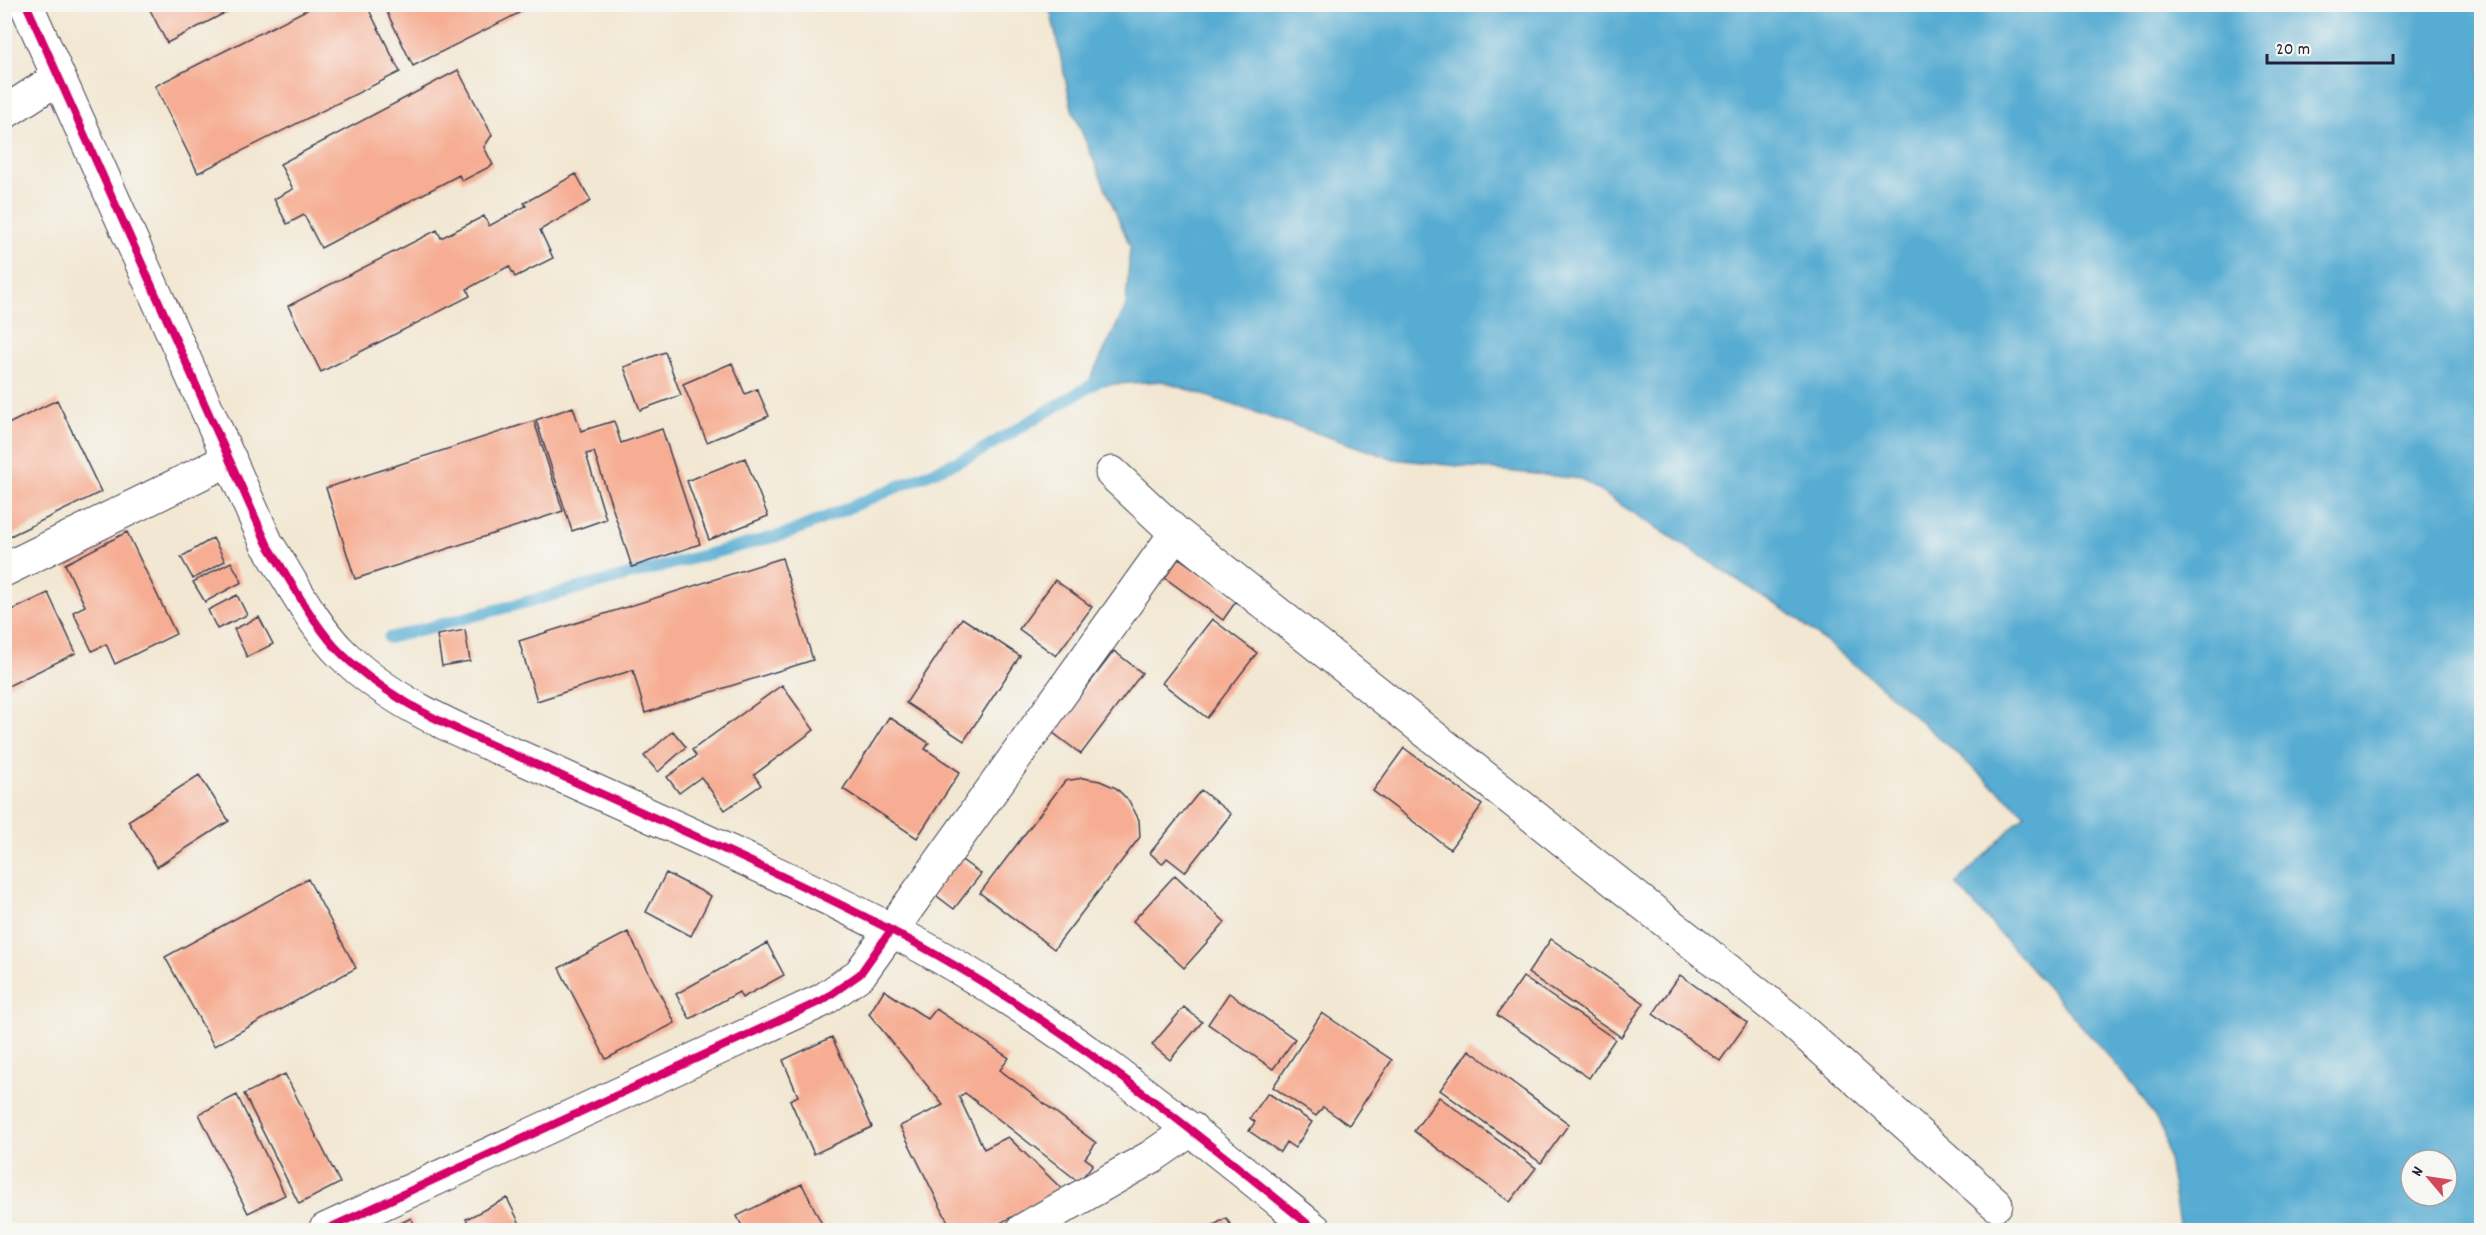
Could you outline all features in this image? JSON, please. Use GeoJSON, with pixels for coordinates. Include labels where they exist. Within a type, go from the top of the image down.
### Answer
{"type":"FeatureCollection","features":[{"type":"Feature","properties":{"kind":"street"},"geometry":{"type":"LineString","coordinates":[[26,4],[267,544],[317,621],[341,653],[378,685],[436,719],[740,855],[891,930],[1017,1004],[1192,1130],[1316,1230]]}},
{"type":"Feature","properties":{"kind":"street"},"geometry":{"type":"LineString","coordinates":[[4,113],[58,78]]}},
{"type":"Feature","properties":{"kind":"street"},"geometry":{"type":"LineString","coordinates":[[4,570],[231,459]]}},
{"type":"Feature","properties":{"kind":"street"},"geometry":{"type":"LineString","coordinates":[[1112,473],[1176,533],[1790,1019],[1996,1204]]}},
{"type":"Feature","properties":{"kind":"street"},"geometry":{"type":"LineString","coordinates":[[325,1230],[823,999],[860,974],[1176,533]]}},
{"type":"Feature","properties":{"kind":"street"},"geometry":{"type":"LineString","coordinates":[[1023,1230],[1151,1157],[1192,1130]]}},
{"type":"Feature","properties":{"kind":"water"},"geometry":{"type":"Polygon","coordinates":[[[1047,5],[2481,5],[2481,1230],[2180,1230],[2163,1130],[2135,1086],[1956,884],[2025,814],[1870,677],[1789,613],[1581,479],[1394,459],[1162,381],[1087,386],[1126,306],[1130,246],[1072,109],[1051,13],[1047,5]]]}},
{"type":"Feature","properties":{"kind":"building"},"geometry":{"type":"Polygon","coordinates":[[[147,4],[242,4],[167,43],[147,4]]]}},
{"type":"Feature","properties":{"kind":"building"},"geometry":{"type":"Polygon","coordinates":[[[318,4],[366,4],[400,72],[198,173],[155,86],[318,4]]]}},
{"type":"Feature","properties":{"kind":"building"},"geometry":{"type":"Polygon","coordinates":[[[383,4],[518,4],[521,12],[413,66],[383,4]]]}},
{"type":"Feature","properties":{"kind":"building"},"geometry":{"type":"Polygon","coordinates":[[[458,70],[492,135],[484,147],[493,165],[462,181],[459,175],[321,248],[304,215],[287,224],[274,199],[293,189],[280,164],[458,70]]]}},
{"type":"Feature","properties":{"kind":"building"},"geometry":{"type":"Polygon","coordinates":[[[576,174],[591,201],[540,230],[553,258],[515,277],[509,266],[467,289],[470,296],[321,372],[288,306],[437,230],[441,238],[484,216],[489,226],[526,206],[524,203],[576,174]]]}},
{"type":"Feature","properties":{"kind":"building"},"geometry":{"type":"Polygon","coordinates":[[[665,352],[681,395],[640,410],[624,367],[665,352]]]}},
{"type":"Feature","properties":{"kind":"building"},"geometry":{"type":"Polygon","coordinates":[[[732,363],[745,394],[757,389],[769,416],[707,442],[683,384],[732,363]]]}},
{"type":"Feature","properties":{"kind":"building"},"geometry":{"type":"Polygon","coordinates":[[[57,400],[101,492],[4,539],[4,426],[57,400]]]}},
{"type":"Feature","properties":{"kind":"building"},"geometry":{"type":"Polygon","coordinates":[[[573,407],[581,431],[614,421],[621,443],[662,429],[700,544],[632,567],[594,452],[586,454],[606,519],[572,531],[536,420],[573,407]]]}},
{"type":"Feature","properties":{"kind":"building"},"geometry":{"type":"Polygon","coordinates":[[[534,421],[563,511],[355,579],[326,488],[534,421]]]}},
{"type":"Feature","properties":{"kind":"building"},"geometry":{"type":"Polygon","coordinates":[[[745,458],[768,516],[709,540],[687,481],[745,458]]]}},
{"type":"Feature","properties":{"kind":"building"},"geometry":{"type":"Polygon","coordinates":[[[127,532],[176,634],[115,664],[106,644],[92,651],[73,612],[85,606],[65,564],[127,532]]]}},
{"type":"Feature","properties":{"kind":"building"},"geometry":{"type":"Polygon","coordinates":[[[213,538],[225,561],[193,579],[181,557],[213,538]]]}},
{"type":"Feature","properties":{"kind":"building"},"geometry":{"type":"Polygon","coordinates":[[[782,558],[813,660],[645,713],[633,670],[537,701],[519,641],[782,558]]]}},
{"type":"Feature","properties":{"kind":"building"},"geometry":{"type":"Polygon","coordinates":[[[1179,558],[1237,600],[1223,620],[1165,578],[1179,558]]]}},
{"type":"Feature","properties":{"kind":"building"},"geometry":{"type":"Polygon","coordinates":[[[231,562],[242,582],[205,602],[193,582],[231,562]]]}},
{"type":"Feature","properties":{"kind":"building"},"geometry":{"type":"Polygon","coordinates":[[[1055,580],[1092,607],[1056,656],[1019,629],[1055,580]]]}},
{"type":"Feature","properties":{"kind":"building"},"geometry":{"type":"Polygon","coordinates":[[[48,593],[76,653],[4,688],[4,614],[48,593]]]}},
{"type":"Feature","properties":{"kind":"building"},"geometry":{"type":"Polygon","coordinates":[[[237,595],[247,615],[217,629],[208,610],[237,595]]]}},
{"type":"Feature","properties":{"kind":"building"},"geometry":{"type":"Polygon","coordinates":[[[259,617],[273,644],[247,657],[234,629],[259,617]]]}},
{"type":"Feature","properties":{"kind":"building"},"geometry":{"type":"Polygon","coordinates":[[[962,618],[1020,656],[964,741],[906,703],[962,618]]]}},
{"type":"Feature","properties":{"kind":"building"},"geometry":{"type":"Polygon","coordinates":[[[1212,619],[1257,653],[1207,718],[1162,683],[1212,619]]]}},
{"type":"Feature","properties":{"kind":"building"},"geometry":{"type":"Polygon","coordinates":[[[465,630],[470,661],[442,666],[437,635],[465,630]]]}},
{"type":"Feature","properties":{"kind":"building"},"geometry":{"type":"Polygon","coordinates":[[[1114,651],[1142,673],[1081,754],[1052,732],[1114,651]]]}},
{"type":"Feature","properties":{"kind":"building"},"geometry":{"type":"Polygon","coordinates":[[[782,685],[814,730],[754,775],[761,785],[725,810],[701,777],[679,793],[667,777],[696,756],[692,750],[782,685]]]}},
{"type":"Feature","properties":{"kind":"building"},"geometry":{"type":"Polygon","coordinates":[[[889,717],[929,743],[925,749],[960,772],[917,838],[843,789],[889,717]]]}},
{"type":"Feature","properties":{"kind":"building"},"geometry":{"type":"Polygon","coordinates":[[[673,731],[686,747],[658,772],[644,756],[673,731]]]}},
{"type":"Feature","properties":{"kind":"building"},"geometry":{"type":"Polygon","coordinates":[[[1404,748],[1482,805],[1450,849],[1373,791],[1404,748]]]}},
{"type":"Feature","properties":{"kind":"building"},"geometry":{"type":"Polygon","coordinates":[[[199,775],[229,821],[157,867],[128,821],[199,775]]]}},
{"type":"Feature","properties":{"kind":"building"},"geometry":{"type":"Polygon","coordinates":[[[1083,778],[1100,781],[1116,788],[1129,801],[1139,820],[1140,837],[1054,949],[980,893],[1065,781],[1083,778]]]}},
{"type":"Feature","properties":{"kind":"building"},"geometry":{"type":"Polygon","coordinates":[[[1201,790],[1231,814],[1185,872],[1167,858],[1162,864],[1150,853],[1201,790]]]}},
{"type":"Feature","properties":{"kind":"building"},"geometry":{"type":"Polygon","coordinates":[[[959,858],[981,874],[954,909],[933,893],[959,858]]]}},
{"type":"Feature","properties":{"kind":"building"},"geometry":{"type":"Polygon","coordinates":[[[666,873],[711,896],[691,936],[646,912],[666,873]]]}},
{"type":"Feature","properties":{"kind":"building"},"geometry":{"type":"Polygon","coordinates":[[[1175,875],[1225,922],[1184,968],[1133,921],[1175,875]]]}},
{"type":"Feature","properties":{"kind":"building"},"geometry":{"type":"Polygon","coordinates":[[[308,879],[356,968],[214,1046],[165,957],[308,879]]]}},
{"type":"Feature","properties":{"kind":"building"},"geometry":{"type":"Polygon","coordinates":[[[628,932],[675,1023],[606,1059],[559,968],[628,932]]]}},
{"type":"Feature","properties":{"kind":"building"},"geometry":{"type":"Polygon","coordinates":[[[1551,939],[1644,1003],[1621,1037],[1528,973],[1551,939]]]}},
{"type":"Feature","properties":{"kind":"building"},"geometry":{"type":"Polygon","coordinates":[[[767,943],[784,975],[742,998],[739,992],[690,1019],[676,994],[767,943]]]}},
{"type":"Feature","properties":{"kind":"building"},"geometry":{"type":"Polygon","coordinates":[[[1680,975],[1747,1023],[1720,1061],[1653,1014],[1680,975]]]}},
{"type":"Feature","properties":{"kind":"building"},"geometry":{"type":"Polygon","coordinates":[[[1523,977],[1615,1039],[1589,1078],[1497,1015],[1523,977]]]}},
{"type":"Feature","properties":{"kind":"building"},"geometry":{"type":"Polygon","coordinates":[[[884,990],[928,1019],[936,1009],[1009,1058],[1000,1070],[1096,1143],[1085,1158],[1093,1164],[1079,1182],[965,1093],[959,1097],[984,1149],[1008,1137],[1064,1191],[986,1230],[952,1230],[900,1126],[943,1105],[869,1014],[884,990]]]}},
{"type":"Feature","properties":{"kind":"building"},"geometry":{"type":"Polygon","coordinates":[[[1229,993],[1295,1039],[1273,1069],[1208,1024],[1229,993]]]}},
{"type":"Feature","properties":{"kind":"building"},"geometry":{"type":"Polygon","coordinates":[[[1184,1007],[1202,1022],[1170,1060],[1152,1045],[1184,1007]]]}},
{"type":"Feature","properties":{"kind":"building"},"geometry":{"type":"Polygon","coordinates":[[[1322,1013],[1392,1060],[1349,1125],[1323,1107],[1316,1116],[1273,1087],[1322,1013]]]}},
{"type":"Feature","properties":{"kind":"building"},"geometry":{"type":"Polygon","coordinates":[[[832,1037],[872,1127],[814,1154],[790,1100],[798,1096],[783,1060],[832,1037]]]}},
{"type":"Feature","properties":{"kind":"building"},"geometry":{"type":"Polygon","coordinates":[[[1469,1050],[1569,1124],[1541,1163],[1440,1090],[1469,1050]]]}},
{"type":"Feature","properties":{"kind":"building"},"geometry":{"type":"Polygon","coordinates":[[[285,1074],[340,1183],[299,1204],[244,1094],[285,1074]]]}},
{"type":"Feature","properties":{"kind":"building"},"geometry":{"type":"Polygon","coordinates":[[[1268,1093],[1312,1122],[1295,1148],[1286,1142],[1280,1152],[1249,1131],[1255,1122],[1250,1118],[1268,1093]]]}},
{"type":"Feature","properties":{"kind":"building"},"geometry":{"type":"Polygon","coordinates":[[[237,1095],[285,1195],[248,1213],[199,1114],[237,1095]]]}},
{"type":"Feature","properties":{"kind":"building"},"geometry":{"type":"Polygon","coordinates":[[[1439,1097],[1536,1168],[1510,1202],[1414,1131],[1439,1097]]]}},
{"type":"Feature","properties":{"kind":"building"},"geometry":{"type":"Polygon","coordinates":[[[802,1184],[825,1230],[744,1230],[737,1216],[802,1184]]]}},
{"type":"Feature","properties":{"kind":"building"},"geometry":{"type":"Polygon","coordinates":[[[507,1198],[523,1230],[472,1230],[466,1219],[507,1198]]]}},
{"type":"Feature","properties":{"kind":"building"},"geometry":{"type":"Polygon","coordinates":[[[411,1218],[417,1230],[387,1230],[411,1218]]]}},
{"type":"Feature","properties":{"kind":"building"},"geometry":{"type":"Polygon","coordinates":[[[1226,1218],[1234,1230],[1205,1230],[1226,1218]]]}},
{"type":"Feature","properties":{"kind":"waterway"},"geometry":{"type":"LineString","coordinates":[[389,638],[789,533],[975,454],[1102,379]]}},
{"type":"Feature","properties":{"kind":"cycle path"},"geometry":{"type":"LineString","coordinates":[[26,4],[267,544],[312,616],[342,654],[389,692],[442,722],[764,868],[848,908],[946,960],[1057,1030],[1110,1068],[1315,1230]]}},
{"type":"Feature","properties":{"kind":"cycle path"},"geometry":{"type":"LineString","coordinates":[[325,1230],[823,1000],[860,974],[891,930]]}}]}
